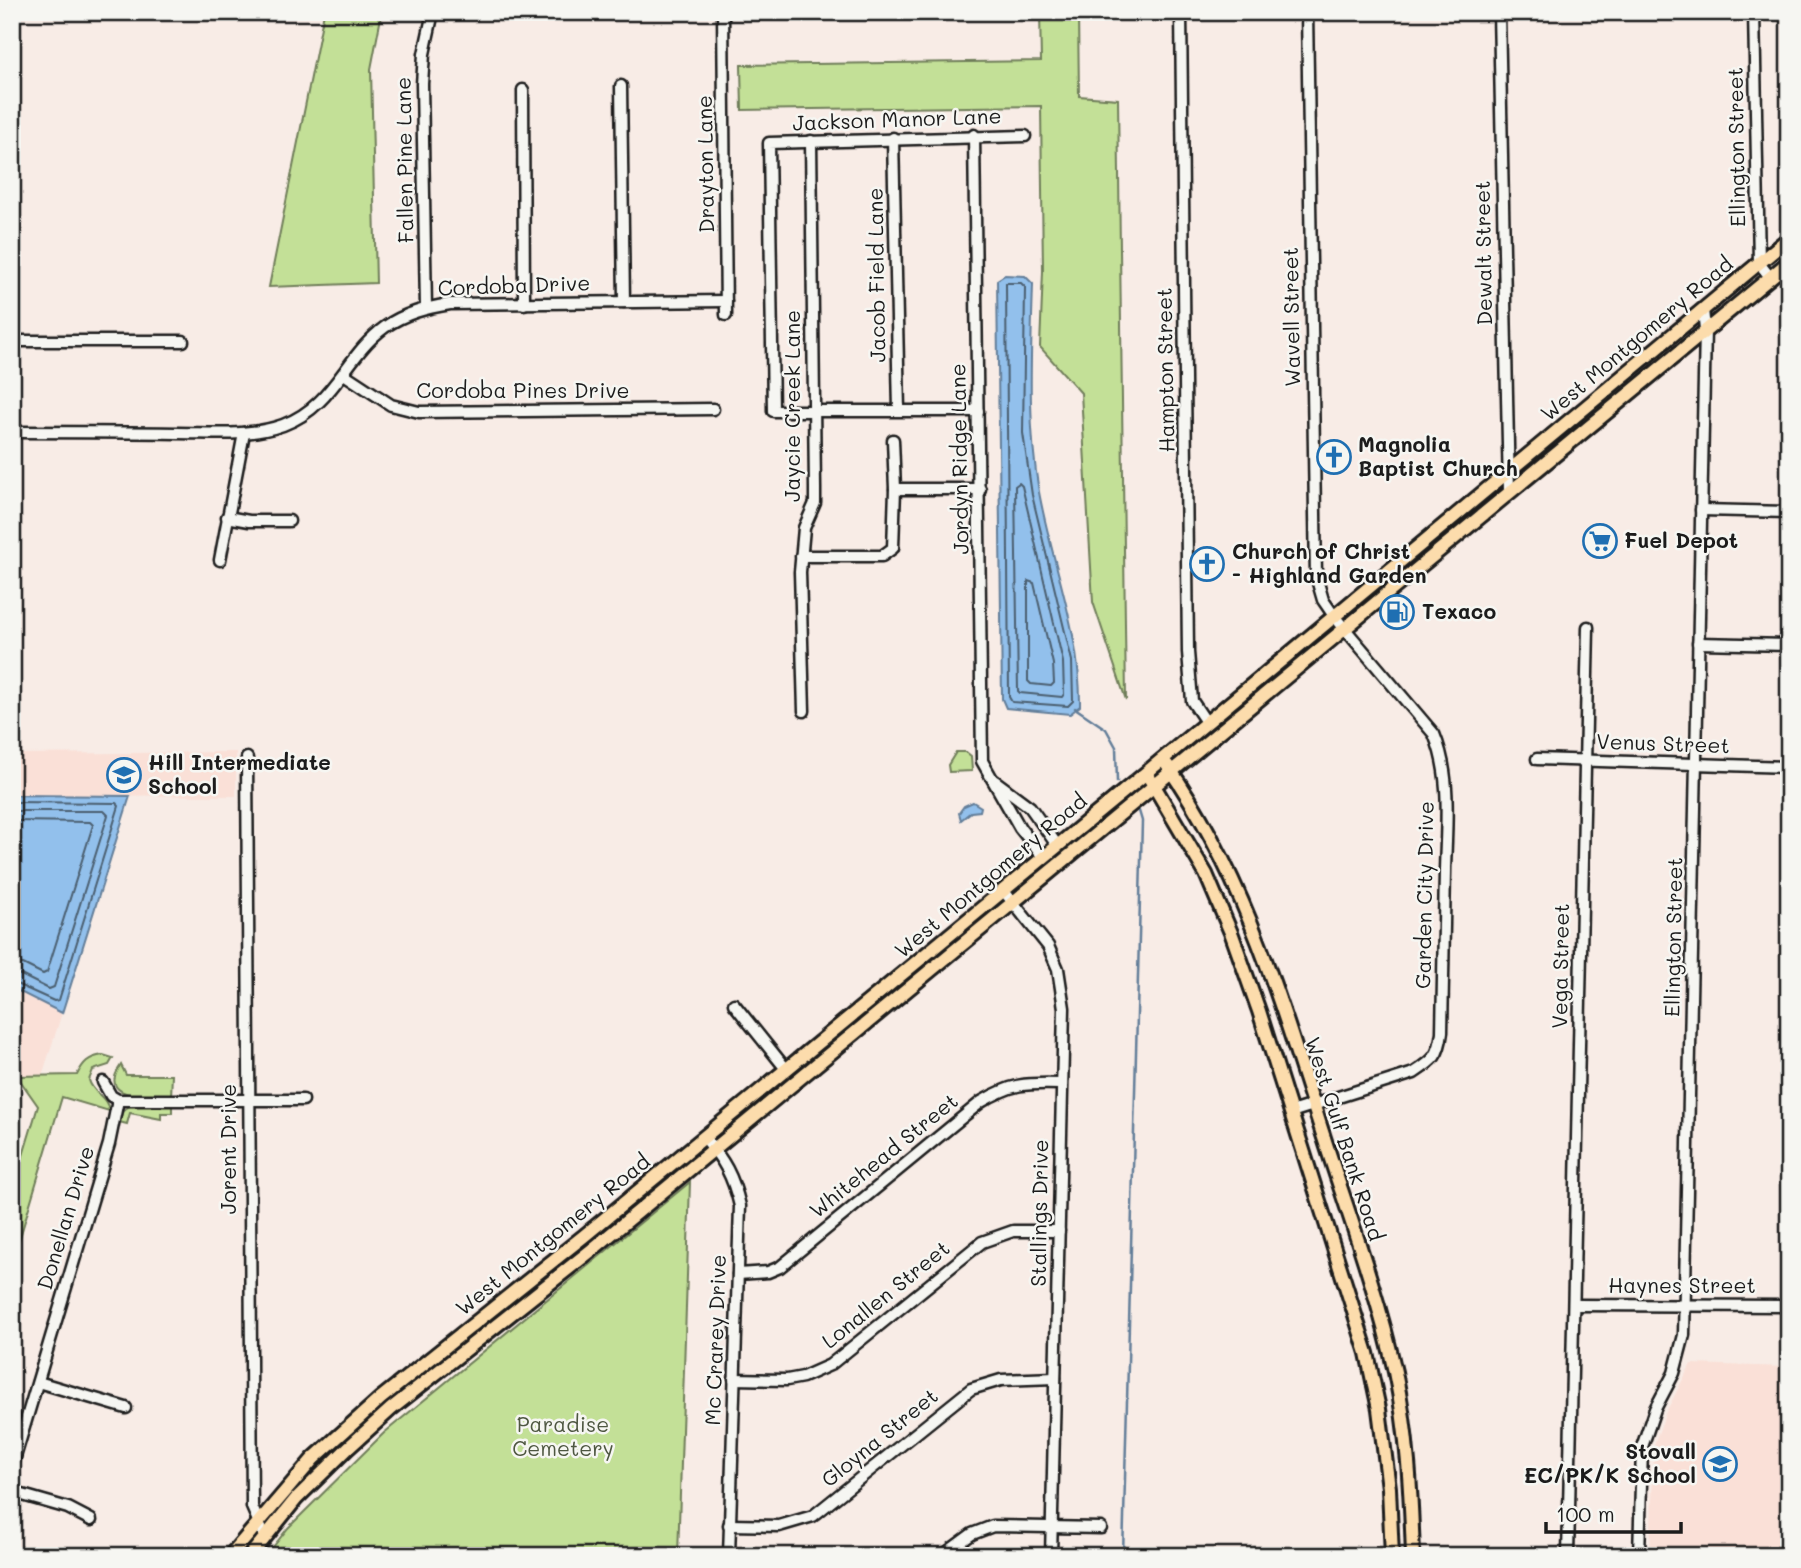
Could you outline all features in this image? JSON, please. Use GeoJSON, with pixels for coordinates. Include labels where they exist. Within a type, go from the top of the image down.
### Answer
{"type":"FeatureCollection","features":[{"type":"Feature","properties":{"kind":"main road","name":"West Montgomery Road"},"geometry":{"type":"LineString","coordinates":[[230,1556],[313,1458],[371,1406],[705,1137],[1789,238]]}},
{"type":"Feature","properties":{"kind":"main road","name":"West Montgomery Road"},"geometry":{"type":"LineString","coordinates":[[250,1556],[296,1499],[391,1409],[715,1149],[1789,262]]}},
{"type":"Feature","properties":{"kind":"main road","name":"West Gulf Bank Road"},"geometry":{"type":"LineString","coordinates":[[1162,759],[1202,818],[1254,928],[1360,1250],[1385,1334],[1401,1406],[1411,1489],[1413,1556]]}},
{"type":"Feature","properties":{"kind":"main road","name":"West Gulf Bank Road"},"geometry":{"type":"LineString","coordinates":[[1146,773],[1206,874],[1233,935],[1367,1353],[1379,1409],[1390,1488],[1392,1556]]}},
{"type":"Feature","properties":{"kind":"main road"},"geometry":{"type":"LineString","coordinates":[[1233,935],[1254,928]]}},
{"type":"Feature","properties":{"kind":"main road"},"geometry":{"type":"LineString","coordinates":[[1337,1258],[1360,1250]]}},
{"type":"Feature","properties":{"kind":"main road"},"geometry":{"type":"LineString","coordinates":[[1379,1409],[1401,1406]]}},
{"type":"Feature","properties":{"kind":"street","name":"Fallen Pine Lane"},"geometry":{"type":"LineString","coordinates":[[426,308],[422,84],[424,54],[433,12]]}},
{"type":"Feature","properties":{"kind":"street","name":"Drayton Lane"},"geometry":{"type":"LineString","coordinates":[[723,12],[726,314]]}},
{"type":"Feature","properties":{"kind":"street","name":"Hampton Street"},"geometry":{"type":"LineString","coordinates":[[1181,12],[1188,652],[1192,701],[1206,722]]}},
{"type":"Feature","properties":{"kind":"street","name":"Wavell Street"},"geometry":{"type":"LineString","coordinates":[[1307,12],[1315,576],[1323,600],[1334,616]]}},
{"type":"Feature","properties":{"kind":"street","name":"Dewalt Street"},"geometry":{"type":"LineString","coordinates":[[1499,12],[1509,492]]}},
{"type":"Feature","properties":{"kind":"street","name":"Ellington Street"},"geometry":{"type":"LineString","coordinates":[[1754,12],[1759,263]]}},
{"type":"Feature","properties":{"kind":"street"},"geometry":{"type":"LineString","coordinates":[[621,86],[624,302]]}},
{"type":"Feature","properties":{"kind":"street"},"geometry":{"type":"LineString","coordinates":[[523,90],[524,304]]}},
{"type":"Feature","properties":{"kind":"street","name":"Jackson Manor Lane"},"geometry":{"type":"LineString","coordinates":[[814,410],[773,411],[769,142],[974,135],[1025,136]]}},
{"type":"Feature","properties":{"kind":"street","name":"Jordyn Ridge Lane"},"geometry":{"type":"LineString","coordinates":[[974,135],[982,761],[1020,828],[1043,857]]}},
{"type":"Feature","properties":{"kind":"street","name":"Jacob Field Lane"},"geometry":{"type":"LineString","coordinates":[[893,138],[899,410]]}},
{"type":"Feature","properties":{"kind":"street","name":"Jaycie Creek Lane"},"geometry":{"type":"LineString","coordinates":[[804,711],[801,556],[804,528],[815,503],[811,141]]}},
{"type":"Feature","properties":{"kind":"street"},"geometry":{"type":"LineString","coordinates":[[1759,263],[1770,277]]}},
{"type":"Feature","properties":{"kind":"street","name":"Cordoba Drive"},"geometry":{"type":"LineString","coordinates":[[12,432],[244,433],[283,425],[318,404],[384,328],[400,318],[426,308],[450,304],[726,301]]}},
{"type":"Feature","properties":{"kind":"street","name":"Ellington Street"},"geometry":{"type":"LineString","coordinates":[[1639,1556],[1642,1447],[1651,1418],[1680,1357],[1684,1335],[1697,765],[1705,329],[1703,310]]}},
{"type":"Feature","properties":{"kind":"street"},"geometry":{"type":"LineString","coordinates":[[12,341],[183,341]]}},
{"type":"Feature","properties":{"kind":"street","name":"Cordoba Pines Drive"},"geometry":{"type":"LineString","coordinates":[[344,374],[391,405],[419,412],[713,409]]}},
{"type":"Feature","properties":{"kind":"street"},"geometry":{"type":"LineString","coordinates":[[814,410],[978,411]]}},
{"type":"Feature","properties":{"kind":"street"},"geometry":{"type":"LineString","coordinates":[[220,560],[244,433]]}},
{"type":"Feature","properties":{"kind":"street"},"geometry":{"type":"LineString","coordinates":[[801,556],[882,556],[890,552],[894,536],[893,440]]}},
{"type":"Feature","properties":{"kind":"street"},"geometry":{"type":"LineString","coordinates":[[895,489],[980,489]]}},
{"type":"Feature","properties":{"kind":"street"},"geometry":{"type":"LineString","coordinates":[[1701,510],[1789,512]]}},
{"type":"Feature","properties":{"kind":"street"},"geometry":{"type":"LineString","coordinates":[[227,517],[249,521],[289,521]]}},
{"type":"Feature","properties":{"kind":"street","name":"Garden City Drive"},"geometry":{"type":"LineString","coordinates":[[1291,1112],[1414,1073],[1431,1062],[1440,1051],[1442,1032],[1446,783],[1443,756],[1434,734],[1334,616]]}},
{"type":"Feature","properties":{"kind":"street","name":"Vega Street"},"geometry":{"type":"LineString","coordinates":[[1568,1556],[1588,627]]}},
{"type":"Feature","properties":{"kind":"street"},"geometry":{"type":"LineString","coordinates":[[1698,643],[1789,645]]}},
{"type":"Feature","properties":{"kind":"street","name":"Jorent Drive"},"geometry":{"type":"LineString","coordinates":[[247,758],[251,1507],[265,1537]]}},
{"type":"Feature","properties":{"kind":"street","name":"Venus Street"},"geometry":{"type":"LineString","coordinates":[[1537,759],[1789,767]]}},
{"type":"Feature","properties":{"kind":"street"},"geometry":{"type":"LineString","coordinates":[[992,779],[1030,807],[1058,845]]}},
{"type":"Feature","properties":{"kind":"street","name":"Stallings Drive"},"geometry":{"type":"LineString","coordinates":[[1003,890],[1048,946],[1058,969],[1064,1007],[1051,1556]]}},
{"type":"Feature","properties":{"kind":"street"},"geometry":{"type":"LineString","coordinates":[[734,1004],[786,1069]]}},
{"type":"Feature","properties":{"kind":"street"},"geometry":{"type":"LineString","coordinates":[[103,1082],[111,1096],[118,1100],[303,1100]]}},
{"type":"Feature","properties":{"kind":"street","name":"Whitehead Street"},"geometry":{"type":"LineString","coordinates":[[738,1274],[768,1272],[780,1267],[981,1102],[1001,1090],[1022,1083],[1061,1084]]}},
{"type":"Feature","properties":{"kind":"street","name":"Donellan Drive"},"geometry":{"type":"LineString","coordinates":[[12,1467],[109,1144],[118,1100]]}},
{"type":"Feature","properties":{"kind":"street","name":"Mc Crarey Drive"},"geometry":{"type":"LineString","coordinates":[[705,1137],[723,1158],[734,1181],[740,1206],[729,1556]]}},
{"type":"Feature","properties":{"kind":"street","name":"Lonallen Street"},"geometry":{"type":"LineString","coordinates":[[734,1378],[787,1380],[803,1377],[830,1365],[982,1242],[1013,1231],[1059,1231]]}},
{"type":"Feature","properties":{"kind":"street","name":"Haynes Street"},"geometry":{"type":"LineString","coordinates":[[1574,1305],[1789,1306]]}},
{"type":"Feature","properties":{"kind":"street","name":"Gloyna Street"},"geometry":{"type":"LineString","coordinates":[[729,1525],[779,1526],[813,1516],[971,1389],[1000,1380],[1055,1378]]}},
{"type":"Feature","properties":{"kind":"street"},"geometry":{"type":"LineString","coordinates":[[38,1382],[126,1408]]}},
{"type":"Feature","properties":{"kind":"street"},"geometry":{"type":"LineString","coordinates":[[12,1492],[68,1508],[91,1520]]}},
{"type":"Feature","properties":{"kind":"street"},"geometry":{"type":"LineString","coordinates":[[942,1556],[972,1534],[993,1526],[1101,1528]]}},
{"type":"Feature","properties":{"kind":"shaded area","name":"Hill Intermediate School"},"geometry":{"type":"Polygon","coordinates":[[[236,752],[236,796],[12,795],[12,754],[236,752]]]}},
{"type":"Feature","properties":{"kind":"shaded area"},"geometry":{"type":"Polygon","coordinates":[[[12,988],[62,1013],[42,1076],[12,1077],[12,988]]]}},
{"type":"Feature","properties":{"kind":"shaded area","name":"Stovall EC/PK/K School"},"geometry":{"type":"Polygon","coordinates":[[[1691,1364],[1789,1367],[1789,1556],[1650,1556],[1654,1445],[1666,1412],[1691,1364]]]}},
{"type":"Feature","properties":{"kind":"green space"},"geometry":{"type":"Polygon","coordinates":[[[324,12],[382,12],[371,69],[376,283],[269,287],[324,12]]]}},
{"type":"Feature","properties":{"kind":"green space"},"geometry":{"type":"Polygon","coordinates":[[[1040,12],[1078,12],[1079,96],[1118,99],[1126,700],[1093,602],[1081,393],[1040,347],[1043,271],[1041,106],[742,110],[741,65],[1041,61],[1040,12]]]}},
{"type":"Feature","properties":{"kind":"green space"},"geometry":{"type":"Polygon","coordinates":[[[956,752],[966,752],[971,756],[972,771],[949,772],[948,765],[956,752]]]}},
{"type":"Feature","properties":{"kind":"green space"},"geometry":{"type":"Polygon","coordinates":[[[103,1055],[113,1058],[109,1065],[93,1070],[89,1080],[106,1102],[109,1111],[62,1097],[12,1264],[12,1192],[38,1106],[17,1076],[77,1075],[87,1061],[103,1055]]]}},
{"type":"Feature","properties":{"kind":"green space"},"geometry":{"type":"Polygon","coordinates":[[[121,1065],[126,1075],[172,1075],[171,1096],[140,1096],[121,1091],[115,1085],[115,1077],[121,1065]]]}},
{"type":"Feature","properties":{"kind":"green space"},"geometry":{"type":"Polygon","coordinates":[[[133,1105],[172,1106],[172,1113],[161,1113],[161,1119],[130,1113],[127,1124],[119,1122],[123,1111],[133,1105]]]}},
{"type":"Feature","properties":{"kind":"green space","name":"Paradise Cemetery"},"geometry":{"type":"Polygon","coordinates":[[[690,1182],[678,1556],[266,1556],[288,1528],[384,1433],[690,1182]]]}},
{"type":"Feature","properties":{"kind":"water"},"geometry":{"type":"Polygon","coordinates":[[[1005,275],[1025,276],[1033,284],[1031,388],[1035,466],[1076,652],[1080,706],[1070,714],[1006,708],[1002,699],[997,280],[1005,275]]]}},
{"type":"Feature","properties":{"kind":"water"},"geometry":{"type":"Polygon","coordinates":[[[12,795],[130,796],[62,1013],[12,988],[12,925],[15,917],[12,917],[12,795]]]}},
{"type":"Feature","properties":{"kind":"water"},"geometry":{"type":"Polygon","coordinates":[[[973,802],[981,807],[980,811],[971,812],[961,820],[959,813],[964,806],[973,802]]]}},
{"type":"Feature","properties":{"kind":"waterway"},"geometry":{"type":"LineString","coordinates":[[1075,708],[1106,729],[1116,747],[1117,782]]}},
{"type":"Feature","properties":{"kind":"waterway"},"geometry":{"type":"LineString","coordinates":[[1123,1556],[1142,821],[1139,811]]}},
{"type":"Feature","properties":{"kind":"place","name":"Magnolia Baptist Church"},"geometry":{"type":"Point","coordinates":[1334,457]}},
{"type":"Feature","properties":{"kind":"place","name":"Fuel Depot"},"geometry":{"type":"Point","coordinates":[1600,541]}},
{"type":"Feature","properties":{"kind":"place","name":"Church of Christ - Highland Garden"},"geometry":{"type":"Point","coordinates":[1207,564]}},
{"type":"Feature","properties":{"kind":"place","name":"Texaco"},"geometry":{"type":"Point","coordinates":[1397,612]}},
{"type":"Feature","properties":{"kind":"place","name":"Hill Intermediate School"},"geometry":{"type":"Point","coordinates":[124,775]}},
{"type":"Feature","properties":{"kind":"place","name":"Stovall EC/PK/K School"},"geometry":{"type":"Point","coordinates":[1720,1464]}}]}
